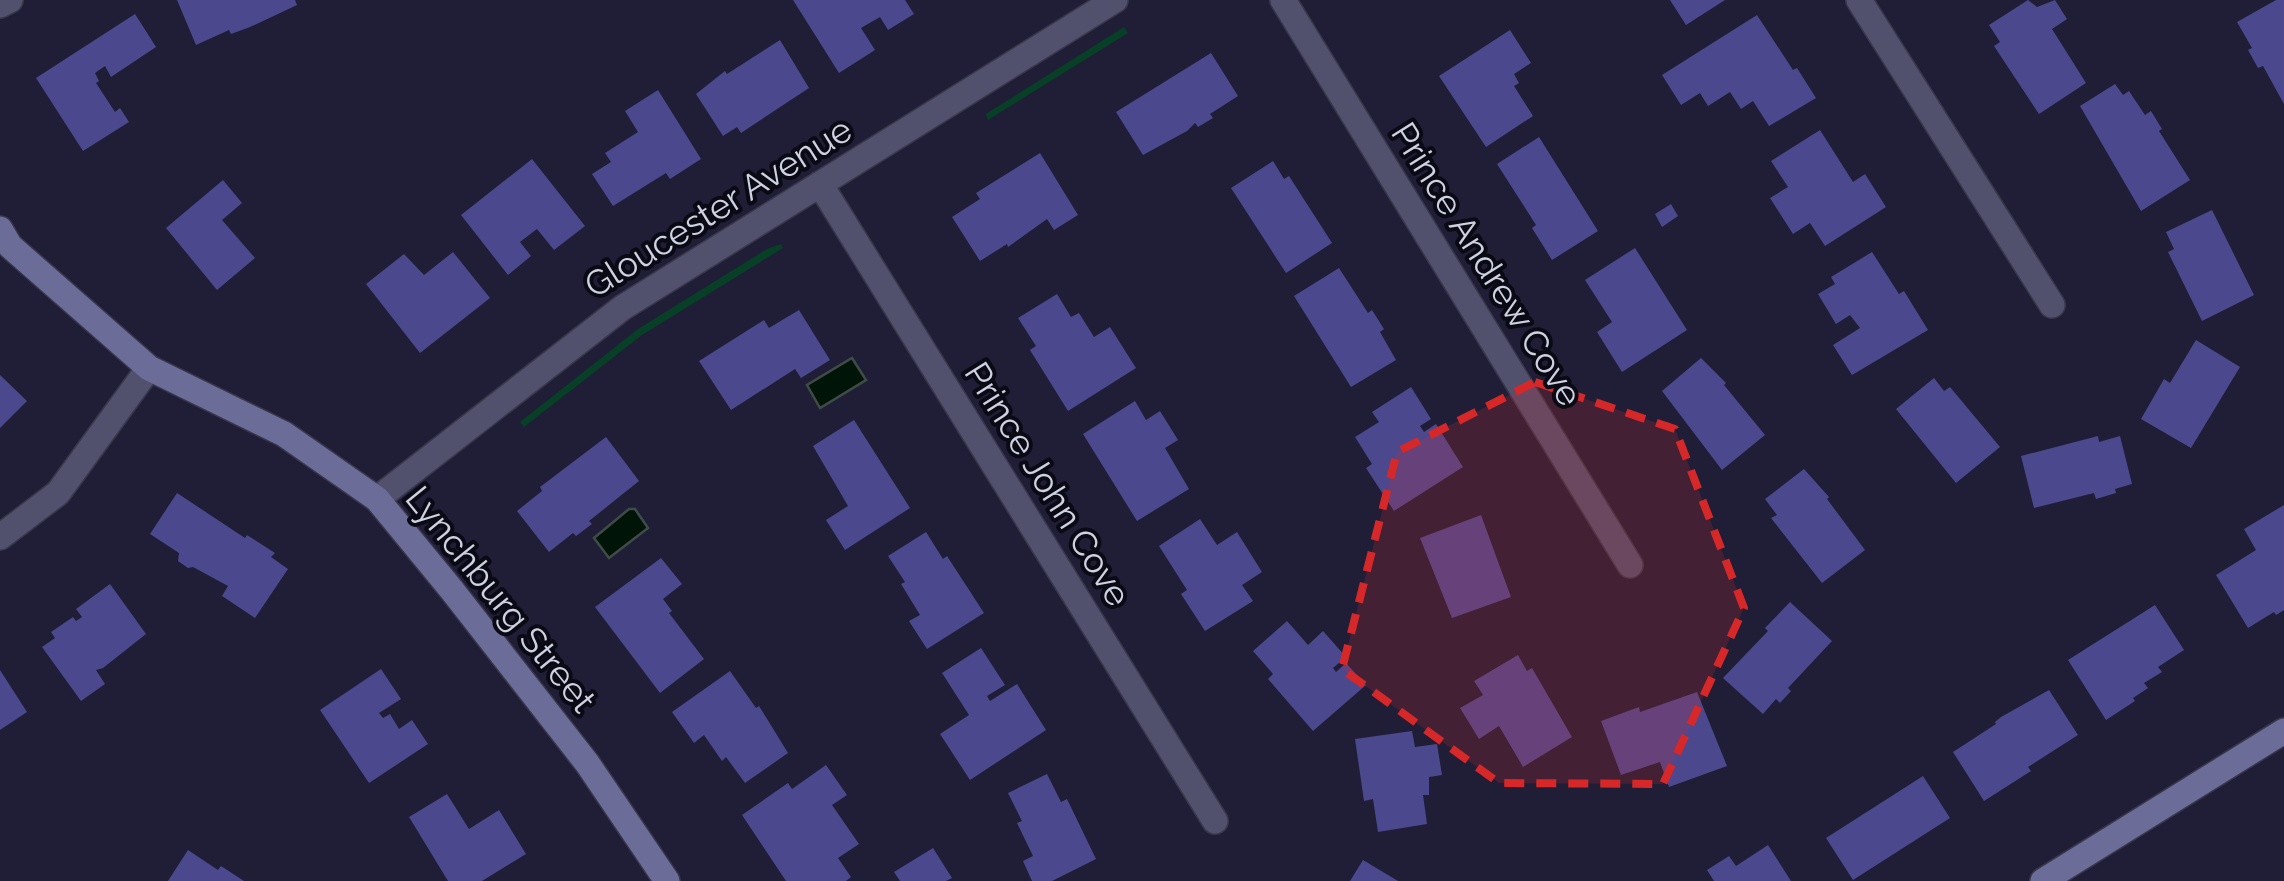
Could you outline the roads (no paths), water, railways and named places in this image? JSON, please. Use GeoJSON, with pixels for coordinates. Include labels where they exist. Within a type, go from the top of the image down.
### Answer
{"type":"FeatureCollection","features":[{"type":"Feature","properties":{"kind":"street"},"geometry":{"type":"LineString","coordinates":[[0,5],[10,0]]}},
{"type":"Feature","properties":{"kind":"street","name":"Gloucester Avenue"},"geometry":{"type":"LineString","coordinates":[[377,499],[622,308],[1115,0]]}},
{"type":"Feature","properties":{"kind":"street","name":"Prince Andrew Cove"},"geometry":{"type":"LineString","coordinates":[[1283,0],[1630,566]]}},
{"type":"Feature","properties":{"kind":"street"},"geometry":{"type":"LineString","coordinates":[[1858,0],[2052,305]]}},
{"type":"Feature","properties":{"kind":"street","name":"Prince John Cove"},"geometry":{"type":"LineString","coordinates":[[820,184],[1215,822]]}},
{"type":"Feature","properties":{"kind":"street","name":"Lynchburg Street"},"geometry":{"type":"LineString","coordinates":[[0,229],[10,246],[149,368],[284,434],[377,499],[587,764],[666,881]]}},
{"type":"Feature","properties":{"kind":"street"},"geometry":{"type":"LineString","coordinates":[[0,537],[58,494],[149,368]]}},
{"type":"Feature","properties":{"kind":"street"},"geometry":{"type":"LineString","coordinates":[[2043,881],[2284,731]]}}]}
